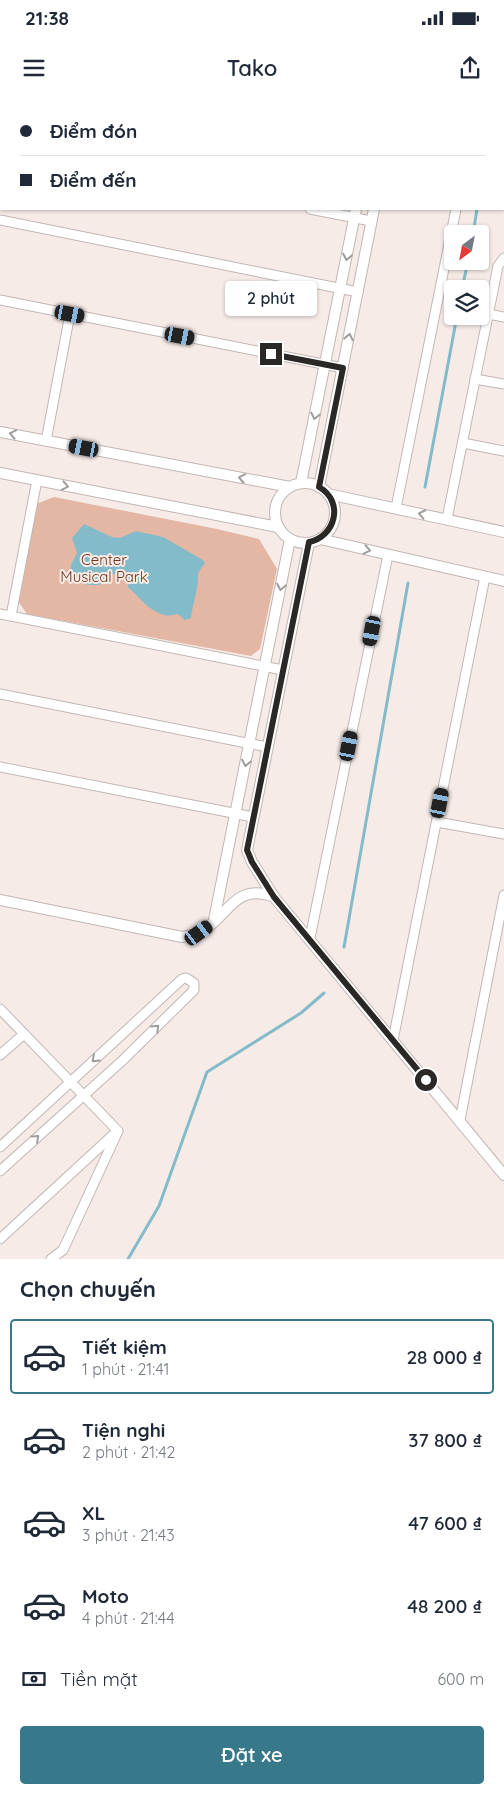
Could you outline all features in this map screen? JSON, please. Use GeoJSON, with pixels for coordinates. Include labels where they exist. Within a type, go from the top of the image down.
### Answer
{"type":"FeatureCollection","features":[{"type":"Feature","properties":{"kind":"street"},"geometry":{"type":"LineString","coordinates":[[321,210],[355,213],[371,221]]}},
{"type":"Feature","properties":{"kind":"street"},"geometry":{"type":"LineString","coordinates":[[0,473],[278,527],[290,539],[309,542],[320,539],[327,533],[335,516],[334,506],[323,491],[343,368],[374,210]]}},
{"type":"Feature","properties":{"kind":"street"},"geometry":{"type":"LineString","coordinates":[[396,508],[456,210]]}},
{"type":"Feature","properties":{"kind":"street"},"geometry":{"type":"LineString","coordinates":[[301,483],[355,213]]}},
{"type":"Feature","properties":{"kind":"street"},"geometry":{"type":"LineString","coordinates":[[0,220],[358,292]]}},
{"type":"Feature","properties":{"kind":"street"},"geometry":{"type":"LineString","coordinates":[[489,309],[498,266],[504,258]]}},
{"type":"Feature","properties":{"kind":"street"},"geometry":{"type":"LineString","coordinates":[[0,300],[343,368]]}},
{"type":"Feature","properties":{"kind":"street"},"geometry":{"type":"LineString","coordinates":[[46,441],[70,314]]}},
{"type":"Feature","properties":{"kind":"street"},"geometry":{"type":"LineString","coordinates":[[489,314],[504,317]]}},
{"type":"Feature","properties":{"kind":"street"},"geometry":{"type":"LineString","coordinates":[[448,519],[486,325]]}},
{"type":"Feature","properties":{"kind":"street"},"geometry":{"type":"LineString","coordinates":[[475,379],[504,384]]}},
{"type":"Feature","properties":{"kind":"street"},"geometry":{"type":"LineString","coordinates":[[0,432],[290,487]]}},
{"type":"Feature","properties":{"kind":"street"},"geometry":{"type":"LineString","coordinates":[[463,443],[504,451]]}},
{"type":"Feature","properties":{"kind":"street"},"geometry":{"type":"LineString","coordinates":[[11,616],[37,480]]}},
{"type":"Feature","properties":{"kind":"street"},"geometry":{"type":"LineString","coordinates":[[278,527],[275,508],[279,498],[290,487],[301,483],[323,491],[504,532]]}},
{"type":"Feature","properties":{"kind":"street"},"geometry":{"type":"LineString","coordinates":[[213,923],[237,813],[290,539]]}},
{"type":"Feature","properties":{"kind":"street"},"geometry":{"type":"LineString","coordinates":[[320,539],[504,581]]}},
{"type":"Feature","properties":{"kind":"street"},"geometry":{"type":"LineString","coordinates":[[309,542],[253,816],[247,850],[248,856],[274,897],[310,938],[504,1175]]}},
{"type":"Feature","properties":{"kind":"street"},"geometry":{"type":"LineString","coordinates":[[310,938],[388,555]]}},
{"type":"Feature","properties":{"kind":"street"},"geometry":{"type":"LineString","coordinates":[[393,1040],[486,577]]}},
{"type":"Feature","properties":{"kind":"street"},"geometry":{"type":"LineString","coordinates":[[0,614],[283,670]]}},
{"type":"Feature","properties":{"kind":"street"},"geometry":{"type":"LineString","coordinates":[[0,694],[267,747]]}},
{"type":"Feature","properties":{"kind":"street"},"geometry":{"type":"LineString","coordinates":[[0,767],[253,816]]}},
{"type":"Feature","properties":{"kind":"street"},"geometry":{"type":"LineString","coordinates":[[437,822],[504,834]]}},
{"type":"Feature","properties":{"kind":"street"},"geometry":{"type":"LineString","coordinates":[[0,900],[182,937],[199,933],[213,923],[237,898],[263,893],[274,897]]}},
{"type":"Feature","properties":{"kind":"street"},"geometry":{"type":"LineString","coordinates":[[460,1120],[504,895]]}},
{"type":"Feature","properties":{"kind":"street"},"geometry":{"type":"LineString","coordinates":[[0,1147],[182,979],[186,978],[194,983],[195,988],[186,998],[84,1095],[0,1171]]}},
{"type":"Feature","properties":{"kind":"street"},"geometry":{"type":"LineString","coordinates":[[0,1010],[118,1131]]}},
{"type":"Feature","properties":{"kind":"street"},"geometry":{"type":"LineString","coordinates":[[0,1056],[24,1034]]}},
{"type":"Feature","properties":{"kind":"street"},"geometry":{"type":"LineString","coordinates":[[0,1239],[118,1131]]}},
{"type":"Feature","properties":{"kind":"street"},"geometry":{"type":"LineString","coordinates":[[51,1259],[62,1250],[118,1131]]}},
{"type":"Feature","properties":{"kind":"green space","name":"Center Musical Park"},"geometry":{"type":"Polygon","coordinates":[[[54,497],[259,539],[277,569],[260,649],[251,656],[27,614],[18,601],[36,504],[54,497]]]}},
{"type":"Feature","properties":{"kind":"water"},"geometry":{"type":"Polygon","coordinates":[[[84,524],[112,537],[120,538],[136,531],[163,537],[203,560],[205,563],[198,573],[198,584],[191,618],[185,620],[178,614],[163,615],[150,608],[128,587],[129,580],[117,573],[99,585],[88,585],[69,576],[71,565],[77,553],[72,538],[84,524]]]}},
{"type":"Feature","properties":{"kind":"waterway"},"geometry":{"type":"LineString","coordinates":[[474,225],[477,210]]}},
{"type":"Feature","properties":{"kind":"waterway"},"geometry":{"type":"LineString","coordinates":[[464,280],[466,270]]}},
{"type":"Feature","properties":{"kind":"waterway"},"geometry":{"type":"LineString","coordinates":[[425,487],[455,325]]}},
{"type":"Feature","properties":{"kind":"waterway"},"geometry":{"type":"LineString","coordinates":[[344,947],[408,583]]}},
{"type":"Feature","properties":{"kind":"waterway"},"geometry":{"type":"LineString","coordinates":[[128,1259],[159,1206],[207,1072],[301,1013],[324,993]]}},
{"type":"Feature","properties":{"kind":"route"},"geometry":{"type":"LineString","coordinates":[[271,354],[343,368],[319,487],[330,497],[334,506],[335,516],[327,533],[320,539],[309,542],[253,816],[247,850],[248,856],[274,897],[426,1080]]}}]}
